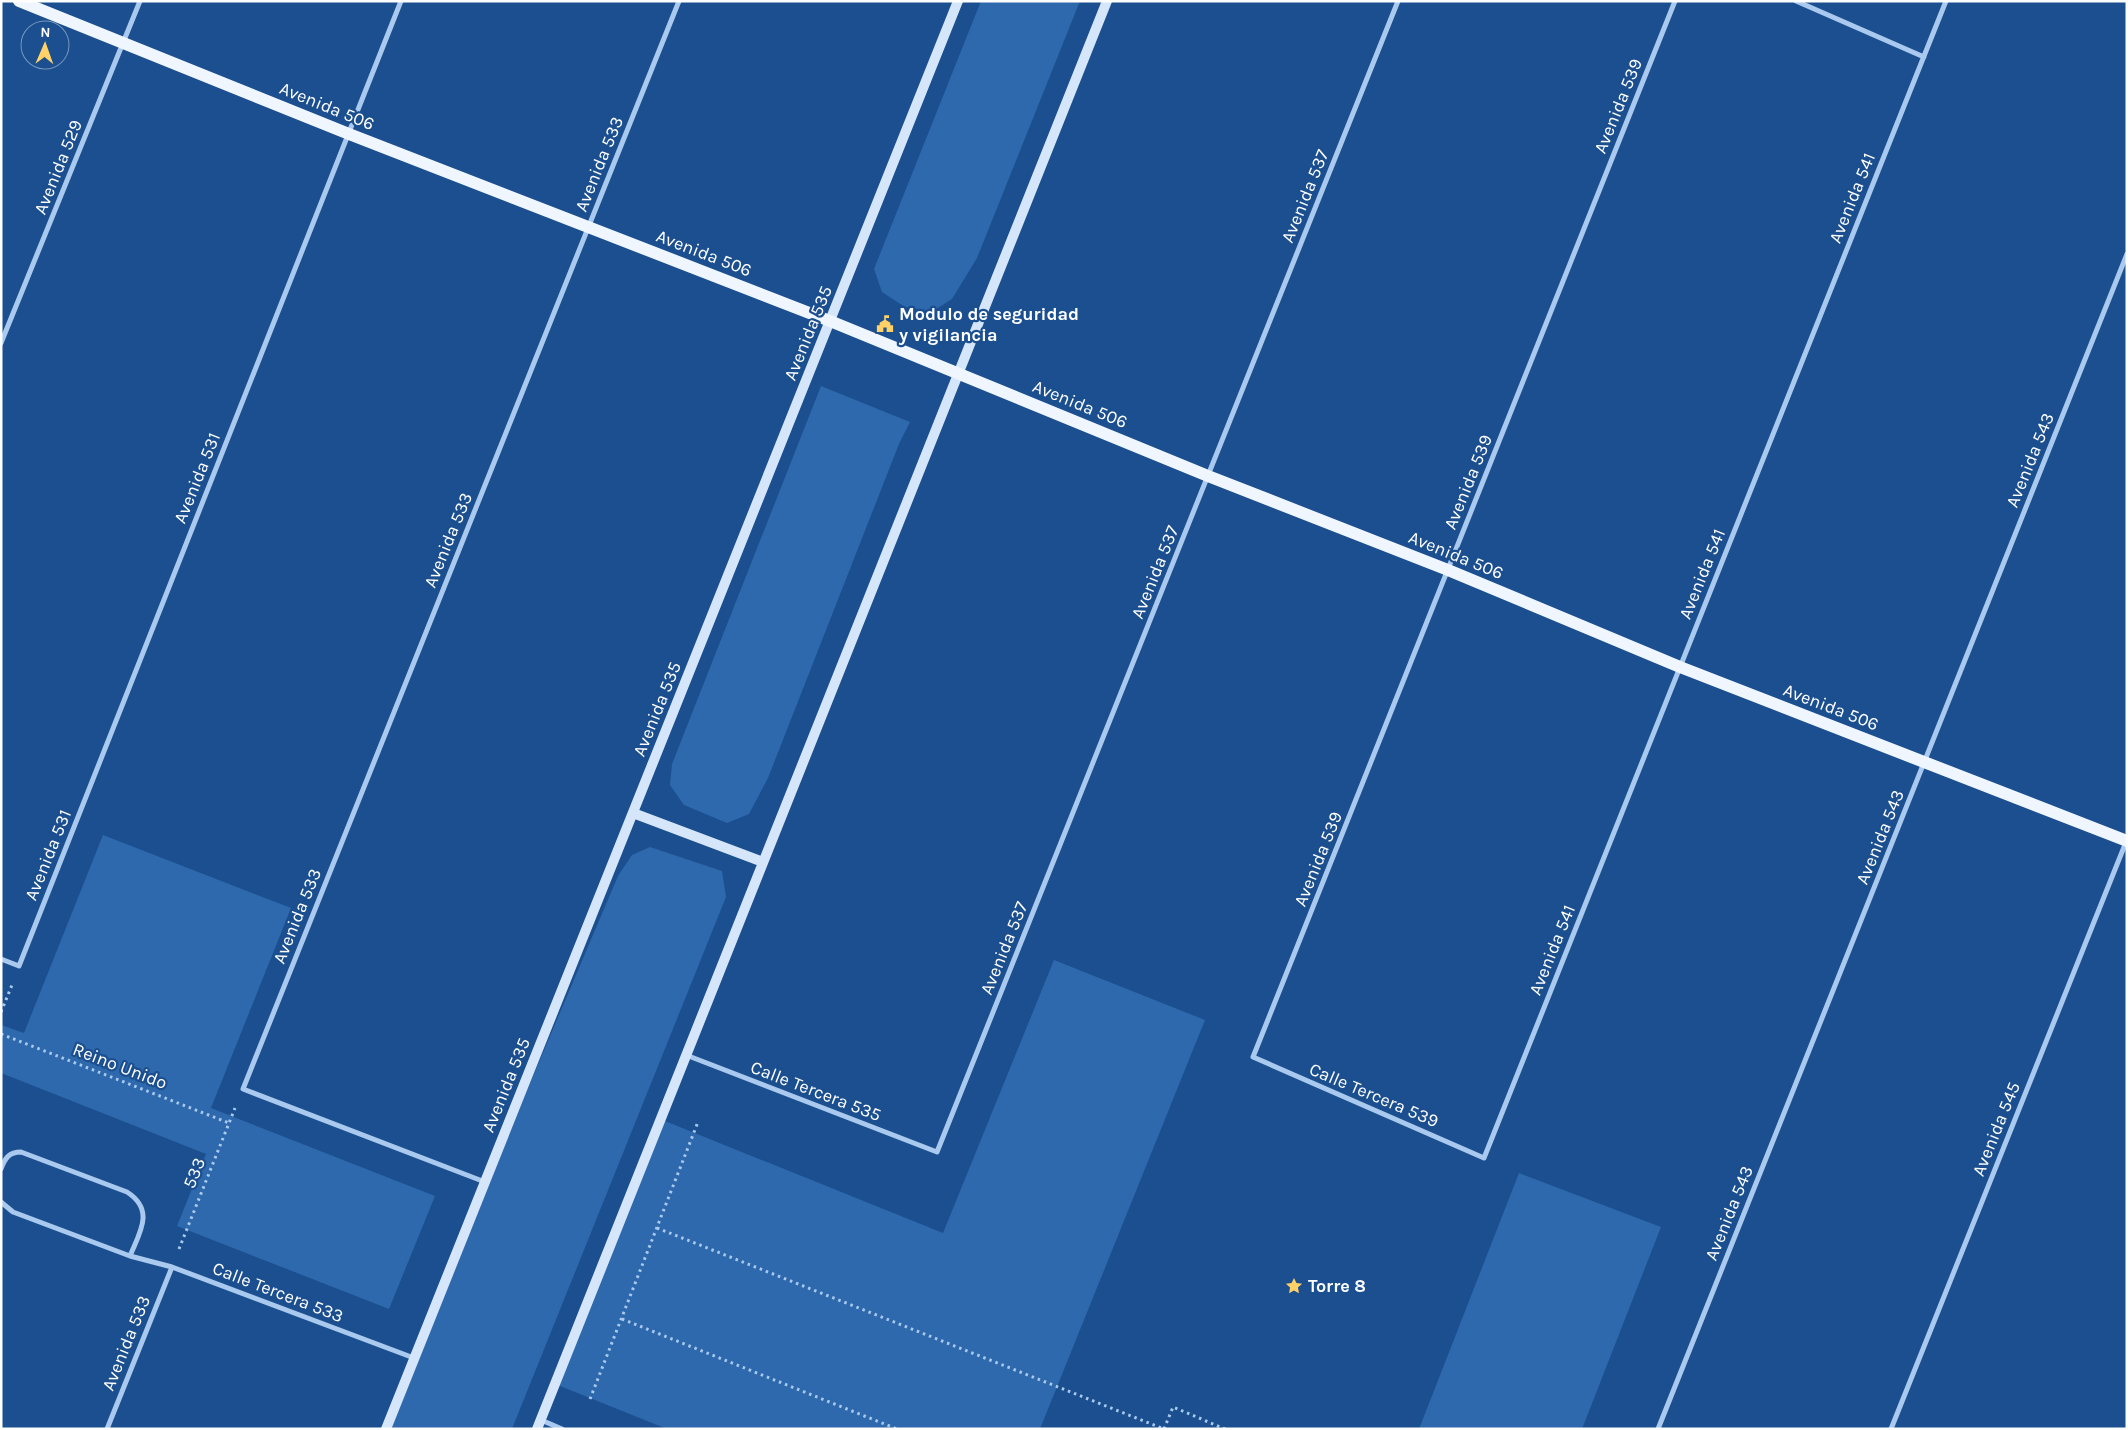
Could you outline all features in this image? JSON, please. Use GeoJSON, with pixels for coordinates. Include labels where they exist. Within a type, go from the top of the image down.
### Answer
{"type":"FeatureCollection","features":[{"type":"Feature","properties":{"kind":"main road","name":"Avenida 506"},"geometry":{"type":"LineString","coordinates":[[19,1],[349,134],[830,321],[1208,476],[1448,570],[1680,666],[1924,763],[2126,840]]}},
{"type":"Feature","properties":{"kind":"street","name":"Avenida 529"},"geometry":{"type":"LineString","coordinates":[[1,343],[140,1]]}},
{"type":"Feature","properties":{"kind":"street","name":"Avenida 531"},"geometry":{"type":"LineString","coordinates":[[19,966],[401,1]]}},
{"type":"Feature","properties":{"kind":"street","name":"Avenida 533"},"geometry":{"type":"LineString","coordinates":[[243,1089],[679,1]]}},
{"type":"Feature","properties":{"kind":"street","name":"Avenida 535"},"geometry":{"type":"LineString","coordinates":[[386,1429],[958,1]]}},
{"type":"Feature","properties":{"kind":"street"},"geometry":{"type":"LineString","coordinates":[[562,1429],[538,1424],[1107,1]]}},
{"type":"Feature","properties":{"kind":"street","name":"Avenida 537"},"geometry":{"type":"LineString","coordinates":[[937,1152],[1398,1]]}},
{"type":"Feature","properties":{"kind":"street","name":"Avenida 539"},"geometry":{"type":"LineString","coordinates":[[1253,1057],[1675,1]]}},
{"type":"Feature","properties":{"kind":"street"},"geometry":{"type":"LineString","coordinates":[[1796,1],[1924,57]]}},
{"type":"Feature","properties":{"kind":"street","name":"Avenida 541"},"geometry":{"type":"LineString","coordinates":[[1484,1158],[1946,1]]}},
{"type":"Feature","properties":{"kind":"street","name":"Avenida 543"},"geometry":{"type":"LineString","coordinates":[[1658,1429],[2127,254]]}},
{"type":"Feature","properties":{"kind":"street"},"geometry":{"type":"LineString","coordinates":[[633,812],[763,862]]}},
{"type":"Feature","properties":{"kind":"street","name":"Avenida 545"},"geometry":{"type":"LineString","coordinates":[[1891,1429],[2126,840]]}},
{"type":"Feature","properties":{"kind":"street"},"geometry":{"type":"LineString","coordinates":[[1,958],[19,966]]}},
{"type":"Feature","properties":{"kind":"street","name":"Calle Tercera 535"},"geometry":{"type":"LineString","coordinates":[[686,1056],[937,1152]]}},
{"type":"Feature","properties":{"kind":"street","name":"Calle Tercera 539"},"geometry":{"type":"LineString","coordinates":[[1253,1057],[1484,1158]]}},
{"type":"Feature","properties":{"kind":"street"},"geometry":{"type":"LineString","coordinates":[[243,1089],[485,1182]]}},
{"type":"Feature","properties":{"kind":"street"},"geometry":{"type":"LineString","coordinates":[[1,1169],[5,1159],[13,1152],[21,1152],[136,1197],[144,1216],[130,1256]]}},
{"type":"Feature","properties":{"kind":"street","name":"Calle Tercera 533"},"geometry":{"type":"LineString","coordinates":[[1,1202],[13,1212],[130,1256],[172,1267],[414,1358]]}},
{"type":"Feature","properties":{"kind":"street","name":"Avenida 533"},"geometry":{"type":"LineString","coordinates":[[107,1429],[172,1267]]}},
{"type":"Feature","properties":{"kind":"path"},"geometry":{"type":"LineString","coordinates":[[1,1012],[19,966]]}},
{"type":"Feature","properties":{"kind":"path","name":"Reino Unido"},"geometry":{"type":"LineString","coordinates":[[1,1034],[229,1123]]}},
{"type":"Feature","properties":{"kind":"path","name":"533"},"geometry":{"type":"LineString","coordinates":[[172,1267],[243,1089]]}},
{"type":"Feature","properties":{"kind":"path"},"geometry":{"type":"LineString","coordinates":[[590,1399],[698,1122]]}},
{"type":"Feature","properties":{"kind":"path"},"geometry":{"type":"LineString","coordinates":[[657,1228],[1164,1429],[1173,1408],[1225,1429]]}},
{"type":"Feature","properties":{"kind":"path"},"geometry":{"type":"LineString","coordinates":[[622,1319],[897,1429]]}},
{"type":"Feature","properties":{"kind":"shaded area"},"geometry":{"type":"Polygon","coordinates":[[[981,1],[1080,1],[977,258],[952,299],[933,311],[905,307],[882,292],[874,269],[981,1]]]}},
{"type":"Feature","properties":{"kind":"shaded area"},"geometry":{"type":"Polygon","coordinates":[[[821,386],[910,422],[899,444],[768,778],[749,814],[727,823],[684,805],[670,785],[672,764],[821,386]]]}},
{"type":"Feature","properties":{"kind":"shaded area"},"geometry":{"type":"Polygon","coordinates":[[[103,835],[291,908],[211,1108],[435,1196],[389,1309],[177,1226],[206,1154],[1,1073],[1,1025],[24,1033],[103,835]]]}},
{"type":"Feature","properties":{"kind":"shaded area"},"geometry":{"type":"Polygon","coordinates":[[[650,847],[722,871],[726,897],[512,1429],[390,1429],[424,1333],[618,876],[632,855],[650,847]]]}},
{"type":"Feature","properties":{"kind":"shaded area"},"geometry":{"type":"Polygon","coordinates":[[[1054,960],[1205,1020],[1040,1429],[667,1429],[555,1384],[660,1119],[943,1233],[1054,960]]]}},
{"type":"Feature","properties":{"kind":"shaded area"},"geometry":{"type":"Polygon","coordinates":[[[1519,1173],[1661,1227],[1582,1429],[1419,1429],[1519,1173]]]}},
{"type":"Feature","properties":{"kind":"place","name":"Modulo de seguridad y vigilancia"},"geometry":{"type":"Point","coordinates":[885,324]}},
{"type":"Feature","properties":{"kind":"place","name":"Torre 8"},"geometry":{"type":"Point","coordinates":[1294,1286]}}]}
